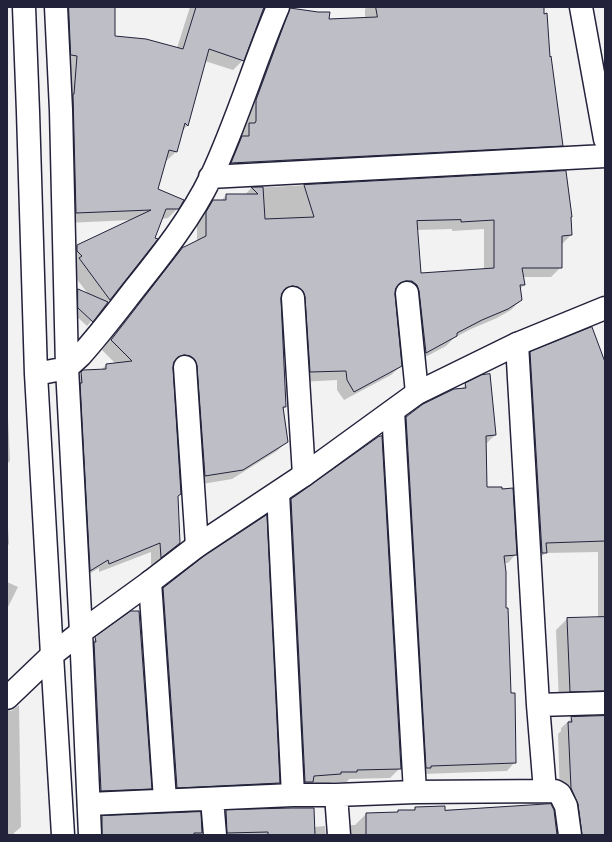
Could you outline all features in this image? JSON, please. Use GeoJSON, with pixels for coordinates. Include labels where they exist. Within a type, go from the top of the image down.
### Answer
{"type":"FeatureCollection","features":[{"type":"Feature","properties":{"kind":"street"},"geometry":{"type":"LineString","coordinates":[[24,7],[36,374],[62,835]]}},
{"type":"Feature","properties":{"kind":"street"},"geometry":{"type":"LineString","coordinates":[[56,7],[61,110],[67,368],[90,835]]}},
{"type":"Feature","properties":{"kind":"street"},"geometry":{"type":"LineString","coordinates":[[36,374],[67,368],[92,343],[161,257],[185,224],[210,178],[236,117],[263,42],[278,7]]}},
{"type":"Feature","properties":{"kind":"street"},"geometry":{"type":"LineString","coordinates":[[581,7],[605,138]]}},
{"type":"Feature","properties":{"kind":"street"},"geometry":{"type":"LineString","coordinates":[[28,112],[61,110]]}},
{"type":"Feature","properties":{"kind":"street"},"geometry":{"type":"LineString","coordinates":[[210,178],[605,156]]}},
{"type":"Feature","properties":{"kind":"street"},"geometry":{"type":"LineString","coordinates":[[407,293],[417,393]]}},
{"type":"Feature","properties":{"kind":"street"},"geometry":{"type":"LineString","coordinates":[[7,698],[52,655],[81,632],[197,546],[304,476],[417,393],[517,344],[596,311],[605,296]]}},
{"type":"Feature","properties":{"kind":"street"},"geometry":{"type":"LineString","coordinates":[[293,298],[304,476]]}},
{"type":"Feature","properties":{"kind":"street"},"geometry":{"type":"LineString","coordinates":[[517,344],[538,705],[546,791]]}},
{"type":"Feature","properties":{"kind":"street"},"geometry":{"type":"LineString","coordinates":[[185,367],[197,546]]}},
{"type":"Feature","properties":{"kind":"street"},"geometry":{"type":"LineString","coordinates":[[394,411],[415,792]]}},
{"type":"Feature","properties":{"kind":"street"},"geometry":{"type":"LineString","coordinates":[[278,492],[293,795]]}},
{"type":"Feature","properties":{"kind":"street"},"geometry":{"type":"LineString","coordinates":[[150,582],[165,800]]}},
{"type":"Feature","properties":{"kind":"street"},"geometry":{"type":"LineString","coordinates":[[538,705],[605,703]]}},
{"type":"Feature","properties":{"kind":"street"},"geometry":{"type":"LineString","coordinates":[[89,804],[293,795],[555,791],[562,796],[566,806],[570,835]]}},
{"type":"Feature","properties":{"kind":"street"},"geometry":{"type":"LineString","coordinates":[[336,795],[339,835]]}},
{"type":"Feature","properties":{"kind":"street"},"geometry":{"type":"LineString","coordinates":[[212,799],[215,835]]}},
{"type":"Feature","properties":{"kind":"building"},"geometry":{"type":"Polygon","coordinates":[[[69,7],[115,7],[115,36],[146,39],[183,49],[196,7],[264,7],[244,61],[209,49],[188,126],[185,123],[177,152],[169,150],[158,189],[184,200],[179,209],[166,209],[155,238],[158,239],[110,300],[79,258],[82,256],[77,251],[77,245],[151,210],[76,213],[73,94],[77,56],[71,55],[69,7]]]}},
{"type":"Feature","properties":{"kind":"building"},"geometry":{"type":"Polygon","coordinates":[[[376,7],[544,7],[544,14],[547,13],[550,57],[551,56],[563,146],[231,163],[242,136],[249,136],[249,123],[255,123],[256,121],[256,100],[290,8],[330,12],[329,19],[377,17],[376,7]]]}},
{"type":"Feature","properties":{"kind":"building"},"geometry":{"type":"Polygon","coordinates":[[[566,171],[572,217],[572,235],[562,236],[562,268],[522,268],[525,285],[520,285],[522,300],[508,309],[457,333],[457,336],[426,353],[417,285],[412,281],[400,283],[396,288],[395,294],[402,366],[354,392],[347,380],[346,371],[310,372],[305,297],[303,291],[298,287],[292,286],[286,288],[282,293],[281,299],[286,407],[283,407],[288,442],[243,470],[205,476],[197,366],[195,360],[190,356],[184,355],[178,357],[174,362],[173,368],[181,494],[178,496],[180,543],[161,558],[160,543],[109,564],[108,560],[90,571],[80,383],[82,383],[81,372],[83,370],[106,369],[106,364],[132,361],[111,340],[183,247],[206,236],[206,212],[213,200],[226,200],[226,194],[258,194],[251,187],[263,187],[265,219],[314,217],[304,185],[566,171]],[[461,220],[417,221],[421,273],[494,268],[494,220],[461,222],[461,220]]]}},
{"type":"Feature","properties":{"kind":"building"},"geometry":{"type":"Polygon","coordinates":[[[78,289],[108,302],[93,322],[78,308],[78,289]]]}},
{"type":"Feature","properties":{"kind":"building"},"geometry":{"type":"Polygon","coordinates":[[[592,327],[605,362],[605,541],[546,543],[547,553],[542,553],[530,352],[592,327]]]}},
{"type":"Feature","properties":{"kind":"building"},"geometry":{"type":"Polygon","coordinates":[[[490,374],[496,435],[486,436],[487,487],[502,487],[502,489],[513,488],[517,555],[504,556],[506,572],[506,608],[508,608],[511,693],[515,693],[516,763],[431,766],[431,768],[426,768],[406,417],[423,404],[454,389],[466,388],[465,383],[481,375],[490,374]]]}},
{"type":"Feature","properties":{"kind":"building"},"geometry":{"type":"Polygon","coordinates":[[[382,436],[401,769],[341,772],[341,774],[314,776],[313,782],[305,782],[291,499],[378,437],[382,436]]]}},
{"type":"Feature","properties":{"kind":"building"},"geometry":{"type":"Polygon","coordinates":[[[267,515],[280,783],[177,788],[163,588],[204,556],[267,515]]]}},
{"type":"Feature","properties":{"kind":"building"},"geometry":{"type":"Polygon","coordinates":[[[131,611],[139,611],[152,789],[101,791],[94,642],[96,642],[95,637],[131,611]]]}},
{"type":"Feature","properties":{"kind":"building"},"geometry":{"type":"Polygon","coordinates":[[[605,617],[605,691],[570,692],[567,618],[605,617]]]}},
{"type":"Feature","properties":{"kind":"building"},"geometry":{"type":"Polygon","coordinates":[[[605,716],[605,835],[582,835],[578,804],[571,788],[568,722],[572,722],[571,717],[605,716]]]}},
{"type":"Feature","properties":{"kind":"building"},"geometry":{"type":"Polygon","coordinates":[[[551,804],[554,810],[557,835],[366,835],[366,813],[415,810],[415,807],[445,806],[445,810],[551,804]]]}},
{"type":"Feature","properties":{"kind":"building"},"geometry":{"type":"Polygon","coordinates":[[[314,808],[315,835],[268,835],[268,832],[227,833],[226,810],[314,808]]]}},
{"type":"Feature","properties":{"kind":"building"},"geometry":{"type":"Polygon","coordinates":[[[201,812],[202,833],[194,833],[194,835],[102,835],[102,816],[201,812]]]}}]}
